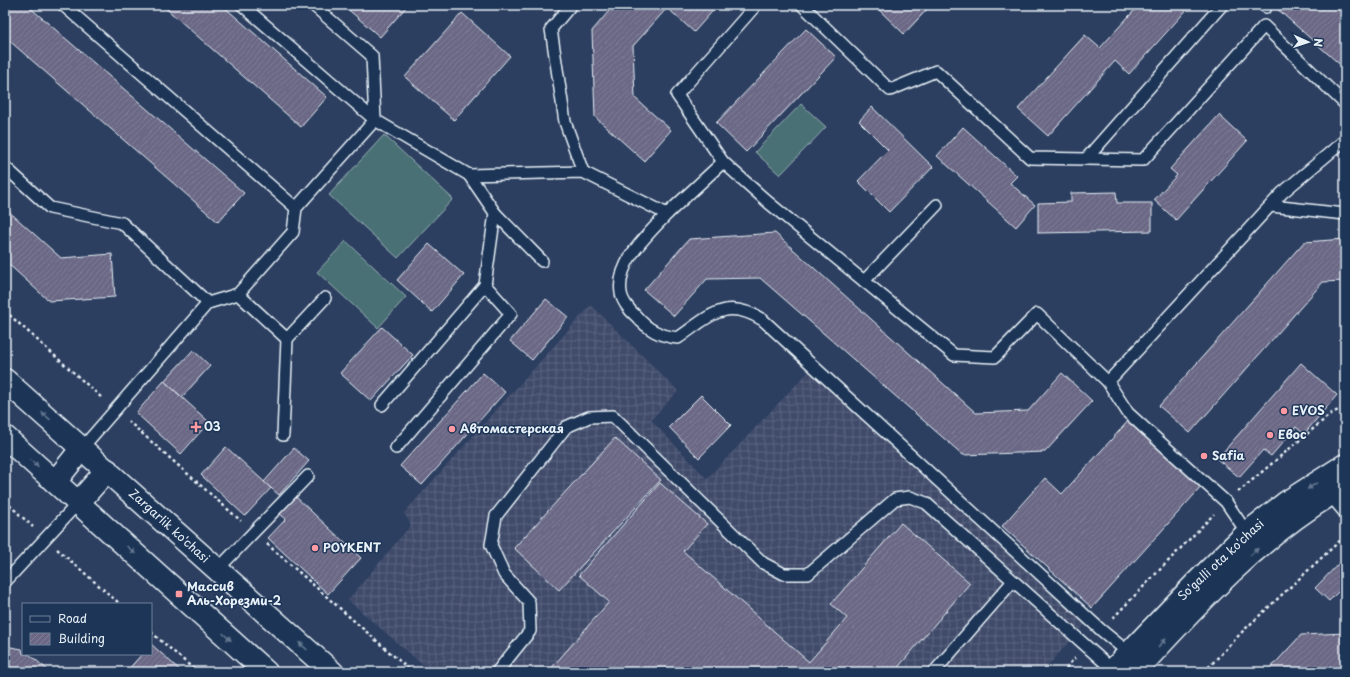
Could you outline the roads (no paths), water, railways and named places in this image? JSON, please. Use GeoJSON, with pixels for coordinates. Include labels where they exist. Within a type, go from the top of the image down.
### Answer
{"type":"FeatureCollection","features":[{"type":"Feature","properties":{"kind":"main road","name":"Zargarlik ko'chasi"},"geometry":{"type":"LineString","coordinates":[[5,380],[332,672]]}},
{"type":"Feature","properties":{"kind":"main road"},"geometry":{"type":"LineString","coordinates":[[5,437],[266,672]]}},
{"type":"Feature","properties":{"kind":"main road"},"geometry":{"type":"LineString","coordinates":[[55,482],[82,448]]}},
{"type":"Feature","properties":{"kind":"main road","name":"So'galli ota ko'chasi"},"geometry":{"type":"LineString","coordinates":[[1132,663],[1197,582],[1247,533],[1287,502],[1345,465]]}},
{"type":"Feature","properties":{"kind":"main road"},"geometry":{"type":"LineString","coordinates":[[78,503],[107,470]]}},
{"type":"Feature","properties":{"kind":"main road","name":"So'galli ota ko'chasi"},"geometry":{"type":"LineString","coordinates":[[1112,671],[1132,663],[1259,548],[1338,491]]}},
{"type":"Feature","properties":{"kind":"lane"},"geometry":{"type":"LineString","coordinates":[[63,5],[296,208]]}},
{"type":"Feature","properties":{"kind":"lane"},"geometry":{"type":"LineString","coordinates":[[242,5],[375,120],[469,175],[495,213],[542,261]]}},
{"type":"Feature","properties":{"kind":"lane"},"geometry":{"type":"LineString","coordinates":[[82,448],[208,303],[238,294],[293,232],[296,208],[375,120],[372,56],[313,5]]}},
{"type":"Feature","properties":{"kind":"lane"},"geometry":{"type":"LineString","coordinates":[[571,5],[551,28],[565,122],[583,172]]}},
{"type":"Feature","properties":{"kind":"lane"},"geometry":{"type":"LineString","coordinates":[[756,5],[677,95],[723,162],[954,355],[995,357],[1037,314],[1108,382],[1128,413],[1226,502],[1247,533]]}},
{"type":"Feature","properties":{"kind":"lane"},"geometry":{"type":"LineString","coordinates":[[802,5],[890,90],[936,71],[1030,158],[1143,160],[1264,26],[1345,104]]}},
{"type":"Feature","properties":{"kind":"lane"},"geometry":{"type":"LineString","coordinates":[[1086,159],[1222,5]]}},
{"type":"Feature","properties":{"kind":"lane"},"geometry":{"type":"LineString","coordinates":[[1108,382],[1282,193],[1345,140]]}},
{"type":"Feature","properties":{"kind":"lane"},"geometry":{"type":"LineString","coordinates":[[723,162],[667,214],[633,252],[622,273],[621,294],[630,310],[642,323],[661,336],[678,338],[713,314],[731,308],[749,312],[763,320],[1101,630],[1132,663]]}},
{"type":"Feature","properties":{"kind":"lane"},"geometry":{"type":"LineString","coordinates":[[5,168],[50,208],[122,223],[208,303]]}},
{"type":"Feature","properties":{"kind":"lane"},"geometry":{"type":"LineString","coordinates":[[469,175],[583,172],[667,214]]}},
{"type":"Feature","properties":{"kind":"lane"},"geometry":{"type":"LineString","coordinates":[[864,281],[937,205]]}},
{"type":"Feature","properties":{"kind":"lane"},"geometry":{"type":"LineString","coordinates":[[1270,206],[1345,214]]}},
{"type":"Feature","properties":{"kind":"lane"},"geometry":{"type":"LineString","coordinates":[[382,405],[485,285],[495,213]]}},
{"type":"Feature","properties":{"kind":"lane"},"geometry":{"type":"LineString","coordinates":[[396,448],[511,314],[485,285]]}},
{"type":"Feature","properties":{"kind":"lane"},"geometry":{"type":"LineString","coordinates":[[238,294],[287,339]]}},
{"type":"Feature","properties":{"kind":"lane"},"geometry":{"type":"LineString","coordinates":[[283,435],[287,339],[325,298]]}},
{"type":"Feature","properties":{"kind":"lane"},"geometry":{"type":"LineString","coordinates":[[497,672],[530,631],[529,602],[504,574],[491,545],[496,516],[566,427],[589,417],[613,416],[763,562],[784,574],[808,574],[896,499],[910,497],[926,503],[1112,671]]}},
{"type":"Feature","properties":{"kind":"lane"},"geometry":{"type":"LineString","coordinates":[[217,570],[308,476]]}},
{"type":"Feature","properties":{"kind":"lane"},"geometry":{"type":"LineString","coordinates":[[1338,491],[1345,513]]}},
{"type":"Feature","properties":{"kind":"lane"},"geometry":{"type":"LineString","coordinates":[[5,582],[78,503]]}},
{"type":"Feature","properties":{"kind":"lane"},"geometry":{"type":"LineString","coordinates":[[934,672],[1013,581]]}},
{"type":"Feature","properties":{"kind":"place","name":"EVOS"},"geometry":{"type":"Point","coordinates":[1284,411]}},
{"type":"Feature","properties":{"kind":"place","name":"03"},"geometry":{"type":"Point","coordinates":[196,427]}},
{"type":"Feature","properties":{"kind":"place","name":"Автомастерская"},"geometry":{"type":"Point","coordinates":[452,429]}},
{"type":"Feature","properties":{"kind":"place","name":"Евос"},"geometry":{"type":"Point","coordinates":[1270,435]}},
{"type":"Feature","properties":{"kind":"place","name":"Safia"},"geometry":{"type":"Point","coordinates":[1204,456]}},
{"type":"Feature","properties":{"kind":"place","name":"POYKENT"},"geometry":{"type":"Point","coordinates":[315,548]}},
{"type":"Feature","properties":{"kind":"place","name":"Массив Аль-Хорезми-2"},"geometry":{"type":"Point","coordinates":[179,594]}}]}
